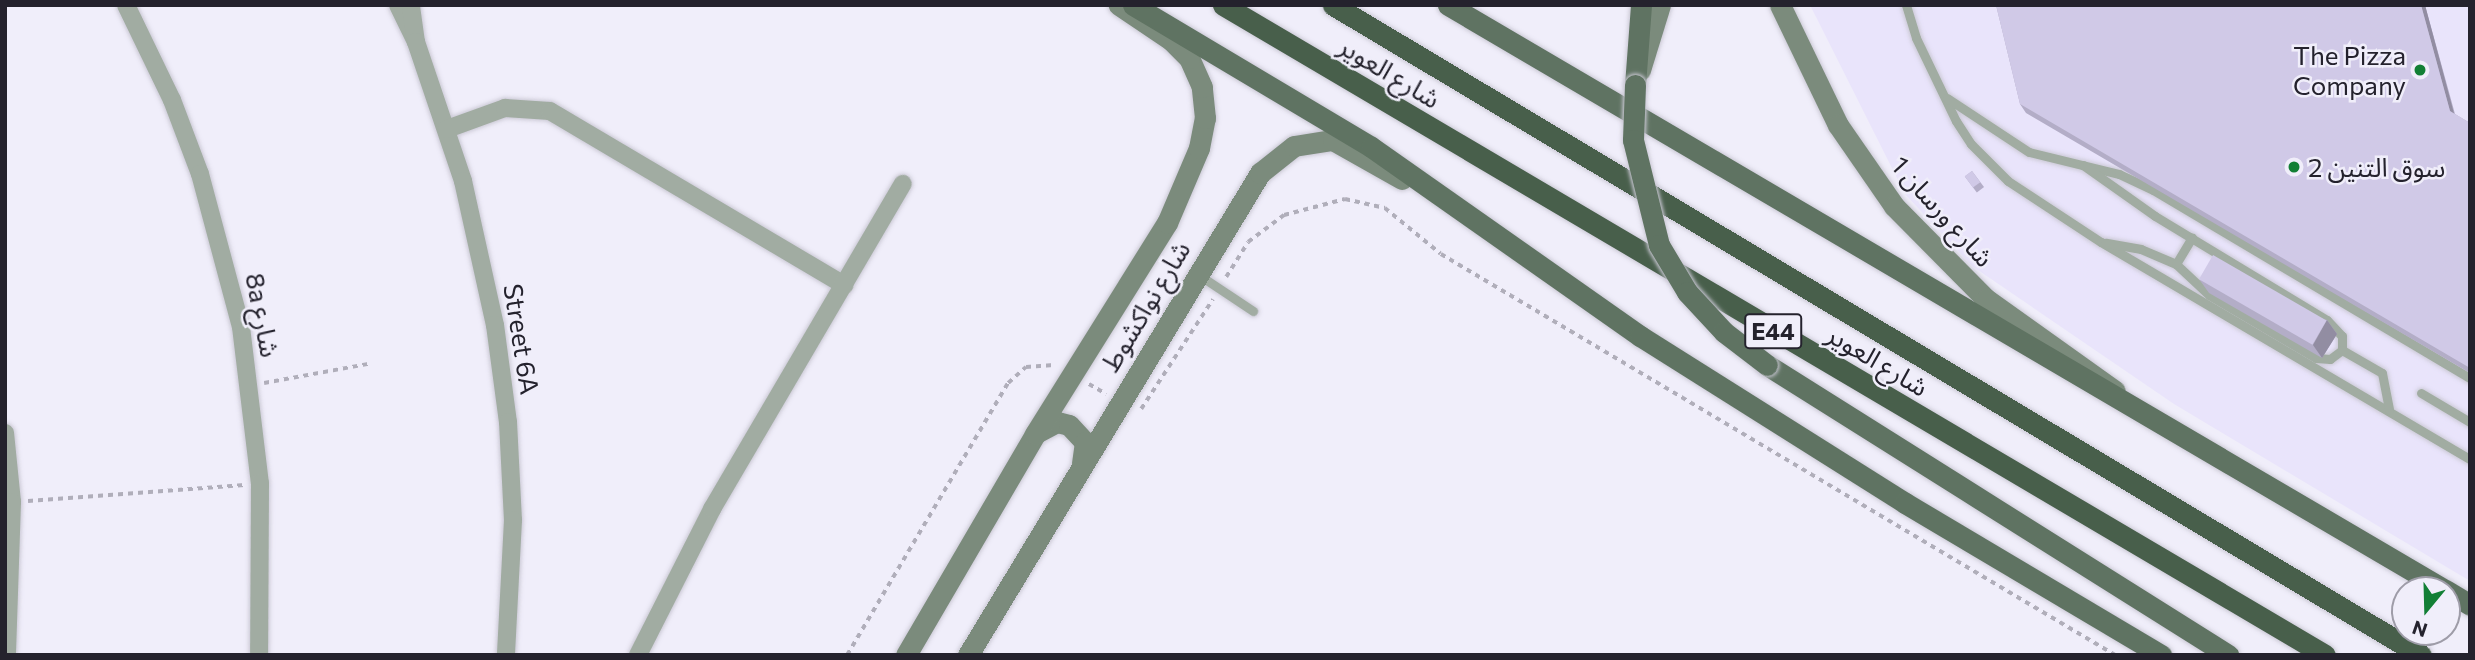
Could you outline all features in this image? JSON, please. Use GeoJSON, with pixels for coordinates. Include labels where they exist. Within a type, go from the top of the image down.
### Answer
{"type":"FeatureCollection","features":[{"type":"Feature","properties":{"kind":"highway","name":"شارع العوير"},"geometry":{"type":"LineString","coordinates":[[1223,5],[2325,655]]}},
{"type":"Feature","properties":{"kind":"highway","name":"شارع العوير"},"geometry":{"type":"LineString","coordinates":[[1333,5],[2421,655]]}},
{"type":"Feature","properties":{"kind":"main road"},"geometry":{"type":"LineString","coordinates":[[1133,5],[1332,122],[1449,206],[1640,336],[1905,503],[2161,655]]}},
{"type":"Feature","properties":{"kind":"main road"},"geometry":{"type":"LineString","coordinates":[[1641,5],[1634,85],[1633,139],[1659,245],[1687,292],[1714,322],[1767,365],[2228,655]]}},
{"type":"Feature","properties":{"kind":"main road"},"geometry":{"type":"LineString","coordinates":[[1452,8],[2420,576]]}},
{"type":"Feature","properties":{"kind":"street","name":"8a شارع"},"geometry":{"type":"LineString","coordinates":[[126,5],[172,100],[200,174],[223,250],[250,385],[260,483],[259,655]]}},
{"type":"Feature","properties":{"kind":"street","name":"Street 6A"},"geometry":{"type":"LineString","coordinates":[[398,5],[416,42],[447,129],[476,229],[503,378],[513,520],[509,650]]}},
{"type":"Feature","properties":{"kind":"street","name":"Street 6A"},"geometry":{"type":"LineString","coordinates":[[411,5],[416,42]]}},
{"type":"Feature","properties":{"kind":"street","name":"شارع نواكشوط"},"geometry":{"type":"LineString","coordinates":[[906,655],[1035,434],[1167,223],[1199,148],[1205,118],[1202,87],[1189,58],[1171,40],[1119,5]]}},
{"type":"Feature","properties":{"kind":"street"},"geometry":{"type":"LineString","coordinates":[[1634,85],[1660,5]]}},
{"type":"Feature","properties":{"kind":"street","name":"شارع ورسان 1"},"geometry":{"type":"LineString","coordinates":[[1780,5],[1838,125],[1894,206],[1962,278],[2020,324],[2102,378],[2125,403]]}},
{"type":"Feature","properties":{"kind":"street"},"geometry":{"type":"LineString","coordinates":[[447,129],[505,108],[550,111],[844,285]]}},
{"type":"Feature","properties":{"kind":"street","name":"شارع نواكشوط"},"geometry":{"type":"LineString","coordinates":[[968,655],[1197,274],[1260,173],[1275,157],[1313,141],[1341,144],[1449,206]]}},
{"type":"Feature","properties":{"kind":"street"},"geometry":{"type":"LineString","coordinates":[[638,655],[712,509],[903,184]]}},
{"type":"Feature","properties":{"kind":"street"},"geometry":{"type":"LineString","coordinates":[[1035,434],[1057,422],[1079,432],[1085,442],[1082,466]]}},
{"type":"Feature","properties":{"kind":"street"},"geometry":{"type":"LineString","coordinates":[[5,433],[12,502],[7,655]]}},
{"type":"Feature","properties":{"kind":"lane"},"geometry":{"type":"LineString","coordinates":[[1906,5],[1916,38],[1964,132],[1988,164],[2029,198],[2470,458]]}},
{"type":"Feature","properties":{"kind":"lane"},"geometry":{"type":"LineString","coordinates":[[1945,97],[2021,148],[2119,174],[2153,190],[2470,378]]}},
{"type":"Feature","properties":{"kind":"lane"},"geometry":{"type":"LineString","coordinates":[[2120,163],[2154,184],[2168,188]]}},
{"type":"Feature","properties":{"kind":"lane"},"geometry":{"type":"LineString","coordinates":[[2083,165],[2192,237],[2327,320],[2342,336],[2342,350]]}},
{"type":"Feature","properties":{"kind":"lane"},"geometry":{"type":"LineString","coordinates":[[2176,264],[2192,237]]}},
{"type":"Feature","properties":{"kind":"lane"},"geometry":{"type":"LineString","coordinates":[[2101,242],[2141,249],[2176,264],[2214,298],[2316,358],[2330,359],[2342,350]]}},
{"type":"Feature","properties":{"kind":"lane"},"geometry":{"type":"LineString","coordinates":[[1197,274],[1253,311]]}},
{"type":"Feature","properties":{"kind":"lane"},"geometry":{"type":"LineString","coordinates":[[2342,350],[2382,373],[2389,409]]}},
{"type":"Feature","properties":{"kind":"lane"},"geometry":{"type":"LineString","coordinates":[[2421,393],[2470,422]]}},
{"type":"Feature","properties":{"kind":"path"},"geometry":{"type":"LineString","coordinates":[[848,655],[1007,383],[1026,367],[1038,364],[1062,368],[1120,403],[1135,410],[1144,407],[1248,242],[1284,215],[1345,199],[1385,208],[1441,254],[2115,655]]}},
{"type":"Feature","properties":{"kind":"path"},"geometry":{"type":"LineString","coordinates":[[250,385],[368,364]]}},
{"type":"Feature","properties":{"kind":"path"},"geometry":{"type":"LineString","coordinates":[[12,502],[260,483]]}},
{"type":"Feature","properties":{"kind":"shaded area"},"geometry":{"type":"Polygon","coordinates":[[[1810,5],[2470,5],[2470,581],[2174,404],[1972,266],[1905,194],[1810,5]]]}},
{"type":"Feature","properties":{"kind":"building","name":"سوق التنين 2"},"geometry":{"type":"Polygon","coordinates":[[[1996,5],[2421,5],[2450,111],[2470,123],[2470,368],[2020,104],[1996,5]]]}},
{"type":"Feature","properties":{"kind":"building"},"geometry":{"type":"Polygon","coordinates":[[[1972,171],[1980,182],[1973,188],[1965,176],[1972,171]]]}},
{"type":"Feature","properties":{"kind":"building"},"geometry":{"type":"Polygon","coordinates":[[[2213,255],[2326,320],[2312,345],[2199,279],[2213,255]]]}},
{"type":"Feature","properties":{"kind":"place","name":"The Pizza Company"},"geometry":{"type":"Point","coordinates":[2420,70]}},
{"type":"Feature","properties":{"kind":"place","name":"سوق التنين 2"},"geometry":{"type":"Point","coordinates":[2294,167]}}]}
